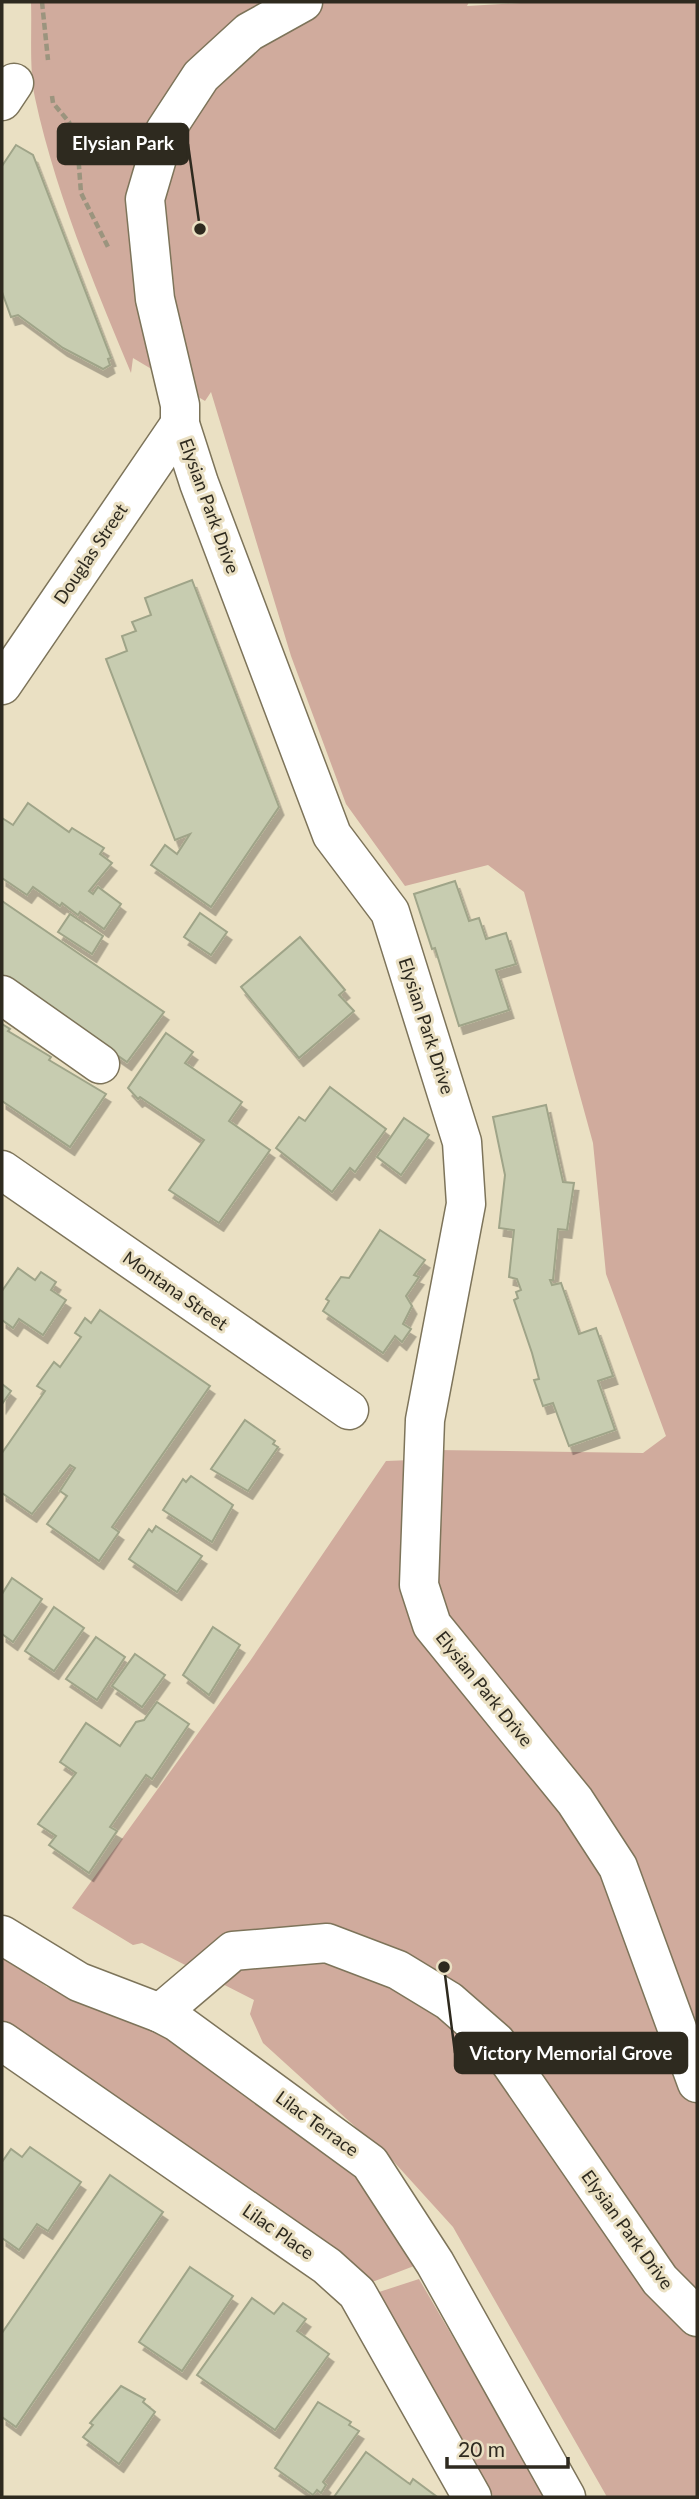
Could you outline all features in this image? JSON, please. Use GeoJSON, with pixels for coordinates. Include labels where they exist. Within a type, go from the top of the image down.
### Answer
{"type":"FeatureCollection","features":[{"type":"Feature","properties":{"kind":"street","name":"Elysian Park Drive"},"geometry":{"type":"LineString","coordinates":[[303,2],[249,32],[201,76],[165,131],[145,199],[155,299],[180,405],[180,424],[199,483],[332,835],[390,912],[462,1142],[466,1204],[425,1420],[419,1585],[432,1625],[575,1801],[618,1867],[697,2083]]}},
{"type":"Feature","properties":{"kind":"street","name":"Douglas Street"},"geometry":{"type":"LineString","coordinates":[[2,685],[180,424]]}},
{"type":"Feature","properties":{"kind":"street"},"geometry":{"type":"LineString","coordinates":[[2,995],[100,1064]]}},
{"type":"Feature","properties":{"kind":"street","name":"Montana Street"},"geometry":{"type":"LineString","coordinates":[[2,1170],[349,1410]]}},
{"type":"Feature","properties":{"kind":"street","name":"Lilac Terrace"},"geometry":{"type":"LineString","coordinates":[[2,1935],[79,1982],[160,2013],[370,2163],[435,2263],[566,2497]]}},
{"type":"Feature","properties":{"kind":"street","name":"Elysian Park Drive"},"geometry":{"type":"LineString","coordinates":[[160,2013],[233,1951],[327,1943],[398,1970],[449,2001],[496,2042],[660,2280],[697,2317]]}},
{"type":"Feature","properties":{"kind":"street","name":"Lilac Place"},"geometry":{"type":"LineString","coordinates":[[2,2041],[327,2266],[357,2293],[472,2497]]}},
{"type":"Feature","properties":{"kind":"path"},"geometry":{"type":"LineString","coordinates":[[42,2],[49,68]]}},
{"type":"Feature","properties":{"kind":"path"},"geometry":{"type":"LineString","coordinates":[[51,91],[53,103],[69,122],[78,153],[81,193],[110,251]]}},
{"type":"Feature","properties":{"kind":"shaded area"},"geometry":{"type":"Polygon","coordinates":[[[31,2],[469,2],[467,6],[539,2],[697,2],[697,2497],[607,2497],[453,2227],[394,2162],[263,2043],[250,2014],[254,2000],[142,1943],[133,1945],[72,1908],[250,1661],[386,1461],[437,1459],[436,1450],[643,1453],[666,1436],[606,1274],[593,1143],[524,892],[488,865],[405,886],[346,804],[291,656],[211,392],[205,401],[133,358],[131,373],[90,273],[53,168],[35,98],[31,62],[31,2]]]}},
{"type":"Feature","properties":{"kind":"shaded area"},"geometry":{"type":"Polygon","coordinates":[[[2,1955],[47,1987],[101,2003],[174,2036],[358,2179],[411,2255],[414,2266],[367,2284],[78,2073],[2,2021],[2,1955]]]}},
{"type":"Feature","properties":{"kind":"shaded area"},"geometry":{"type":"Polygon","coordinates":[[[419,2279],[546,2497],[494,2497],[376,2293],[419,2279]]]}},
{"type":"Feature","properties":{"kind":"building"},"geometry":{"type":"Polygon","coordinates":[[[16,145],[33,155],[111,358],[108,359],[110,365],[103,369],[63,348],[18,315],[11,317],[2,292],[2,166],[16,145]]]}},
{"type":"Feature","properties":{"kind":"building"},"geometry":{"type":"Polygon","coordinates":[[[192,580],[279,807],[211,907],[151,865],[165,845],[177,854],[190,834],[175,840],[106,659],[127,651],[122,636],[136,631],[132,622],[151,615],[145,598],[192,580]]]}},
{"type":"Feature","properties":{"kind":"building"},"geometry":{"type":"Polygon","coordinates":[[[28,803],[69,832],[72,828],[104,848],[100,854],[112,863],[89,891],[93,894],[98,887],[121,904],[104,929],[80,912],[78,915],[62,903],[60,906],[33,887],[27,895],[2,878],[2,818],[13,825],[28,803]]]}},
{"type":"Feature","properties":{"kind":"building"},"geometry":{"type":"Polygon","coordinates":[[[455,881],[469,921],[479,918],[486,939],[506,933],[516,964],[496,970],[509,1010],[459,1026],[435,948],[432,949],[414,894],[455,881]]]}},
{"type":"Feature","properties":{"kind":"building"},"geometry":{"type":"Polygon","coordinates":[[[2,901],[164,1012],[127,1062],[2,975],[2,901]]]}},
{"type":"Feature","properties":{"kind":"building"},"geometry":{"type":"Polygon","coordinates":[[[200,913],[227,932],[211,955],[184,937],[200,913]]]}},
{"type":"Feature","properties":{"kind":"building"},"geometry":{"type":"Polygon","coordinates":[[[70,914],[103,936],[92,954],[58,932],[70,914]]]}},
{"type":"Feature","properties":{"kind":"building"},"geometry":{"type":"Polygon","coordinates":[[[300,937],[345,990],[339,995],[354,1011],[299,1058],[241,987],[300,937]]]}},
{"type":"Feature","properties":{"kind":"building"},"geometry":{"type":"Polygon","coordinates":[[[2,1024],[10,1029],[8,1031],[51,1057],[49,1060],[106,1094],[70,1147],[2,1101],[2,1024]]]}},
{"type":"Feature","properties":{"kind":"building"},"geometry":{"type":"Polygon","coordinates":[[[166,1033],[193,1052],[185,1063],[242,1102],[229,1121],[270,1150],[219,1223],[169,1190],[204,1140],[140,1097],[138,1099],[128,1088],[166,1033]]]}},
{"type":"Feature","properties":{"kind":"building"},"geometry":{"type":"Polygon","coordinates":[[[330,1087],[386,1129],[355,1172],[350,1168],[332,1192],[276,1148],[299,1117],[305,1121],[330,1087]]]}},
{"type":"Feature","properties":{"kind":"building"},"geometry":{"type":"Polygon","coordinates":[[[546,1105],[563,1182],[574,1183],[567,1230],[558,1229],[553,1280],[550,1280],[552,1285],[561,1283],[579,1334],[596,1328],[613,1376],[598,1381],[615,1430],[569,1446],[553,1403],[543,1406],[534,1380],[539,1379],[514,1300],[518,1298],[516,1292],[521,1290],[517,1279],[509,1277],[514,1230],[499,1228],[505,1175],[493,1117],[546,1105]]]}},
{"type":"Feature","properties":{"kind":"building"},"geometry":{"type":"Polygon","coordinates":[[[404,1118],[429,1135],[401,1175],[377,1157],[404,1118]]]}},
{"type":"Feature","properties":{"kind":"building"},"geometry":{"type":"Polygon","coordinates":[[[380,1230],[425,1260],[414,1275],[419,1277],[406,1296],[412,1306],[403,1324],[411,1329],[402,1342],[395,1336],[383,1353],[323,1311],[329,1301],[326,1299],[341,1277],[349,1278],[380,1230]]]}},
{"type":"Feature","properties":{"kind":"building"},"geometry":{"type":"Polygon","coordinates":[[[18,1268],[35,1280],[41,1272],[56,1282],[51,1290],[66,1300],[43,1335],[19,1319],[13,1328],[2,1320],[2,1291],[18,1268]]]}},
{"type":"Feature","properties":{"kind":"building"},"geometry":{"type":"Polygon","coordinates":[[[100,1310],[210,1386],[112,1527],[119,1532],[99,1561],[47,1524],[67,1496],[60,1491],[75,1468],[70,1465],[32,1514],[2,1493],[2,1453],[45,1391],[37,1386],[54,1362],[60,1367],[81,1337],[75,1333],[85,1318],[91,1323],[100,1310]]]}},
{"type":"Feature","properties":{"kind":"building"},"geometry":{"type":"Polygon","coordinates":[[[2,1384],[11,1391],[2,1404],[2,1384]]]}},
{"type":"Feature","properties":{"kind":"building"},"geometry":{"type":"Polygon","coordinates":[[[245,1420],[275,1441],[273,1444],[278,1447],[248,1491],[211,1469],[245,1420]]]}},
{"type":"Feature","properties":{"kind":"building"},"geometry":{"type":"Polygon","coordinates":[[[191,1476],[233,1505],[212,1542],[163,1510],[183,1479],[186,1482],[191,1476]]]}},
{"type":"Feature","properties":{"kind":"building"},"geometry":{"type":"Polygon","coordinates":[[[156,1526],[202,1556],[177,1592],[129,1559],[149,1529],[152,1532],[156,1526]]]}},
{"type":"Feature","properties":{"kind":"building"},"geometry":{"type":"Polygon","coordinates":[[[12,1578],[42,1599],[13,1642],[2,1634],[2,1594],[12,1578]]]}},
{"type":"Feature","properties":{"kind":"building"},"geometry":{"type":"Polygon","coordinates":[[[54,1607],[84,1628],[54,1671],[25,1651],[54,1607]]]}},
{"type":"Feature","properties":{"kind":"building"},"geometry":{"type":"Polygon","coordinates":[[[213,1627],[240,1645],[209,1695],[183,1675],[213,1627]]]}},
{"type":"Feature","properties":{"kind":"building"},"geometry":{"type":"Polygon","coordinates":[[[96,1637],[125,1657],[97,1700],[66,1679],[96,1637]]]}},
{"type":"Feature","properties":{"kind":"building"},"geometry":{"type":"Polygon","coordinates":[[[135,1654],[165,1675],[142,1707],[112,1686],[135,1654]]]}},
{"type":"Feature","properties":{"kind":"building"},"geometry":{"type":"Polygon","coordinates":[[[157,1702],[189,1724],[152,1779],[146,1775],[110,1827],[117,1831],[89,1873],[49,1845],[56,1836],[38,1824],[76,1773],[60,1762],[86,1723],[120,1746],[136,1722],[144,1720],[157,1702]]]}},
{"type":"Feature","properties":{"kind":"building"},"geometry":{"type":"Polygon","coordinates":[[[30,2147],[81,2182],[48,2231],[37,2224],[19,2250],[2,2238],[2,2162],[11,2149],[22,2157],[30,2147]]]}},
{"type":"Feature","properties":{"kind":"building"},"geometry":{"type":"Polygon","coordinates":[[[110,2175],[163,2212],[16,2427],[2,2417],[2,2333],[110,2175]]]}},
{"type":"Feature","properties":{"kind":"building"},"geometry":{"type":"Polygon","coordinates":[[[190,2267],[233,2296],[182,2371],[139,2342],[190,2267]]]}},
{"type":"Feature","properties":{"kind":"building"},"geometry":{"type":"Polygon","coordinates":[[[252,2298],[274,2314],[283,2303],[306,2319],[297,2331],[329,2354],[275,2430],[197,2375],[252,2298]]]}},
{"type":"Feature","properties":{"kind":"building"},"geometry":{"type":"Polygon","coordinates":[[[121,2386],[145,2399],[143,2402],[155,2412],[119,2464],[83,2437],[93,2425],[90,2423],[121,2386]]]}},
{"type":"Feature","properties":{"kind":"building"},"geometry":{"type":"Polygon","coordinates":[[[318,2402],[351,2422],[349,2425],[359,2431],[323,2482],[326,2485],[321,2493],[317,2490],[313,2495],[275,2468],[318,2402]]]}},
{"type":"Feature","properties":{"kind":"building"},"geometry":{"type":"Polygon","coordinates":[[[366,2452],[410,2484],[413,2479],[436,2496],[334,2497],[366,2452]]]}},
{"type":"Feature","properties":{"kind":"place","name":"Elysian Park"},"geometry":{"type":"Point","coordinates":[200,229]}},
{"type":"Feature","properties":{"kind":"place","name":"Victory Memorial Grove"},"geometry":{"type":"Point","coordinates":[444,1967]}}]}
